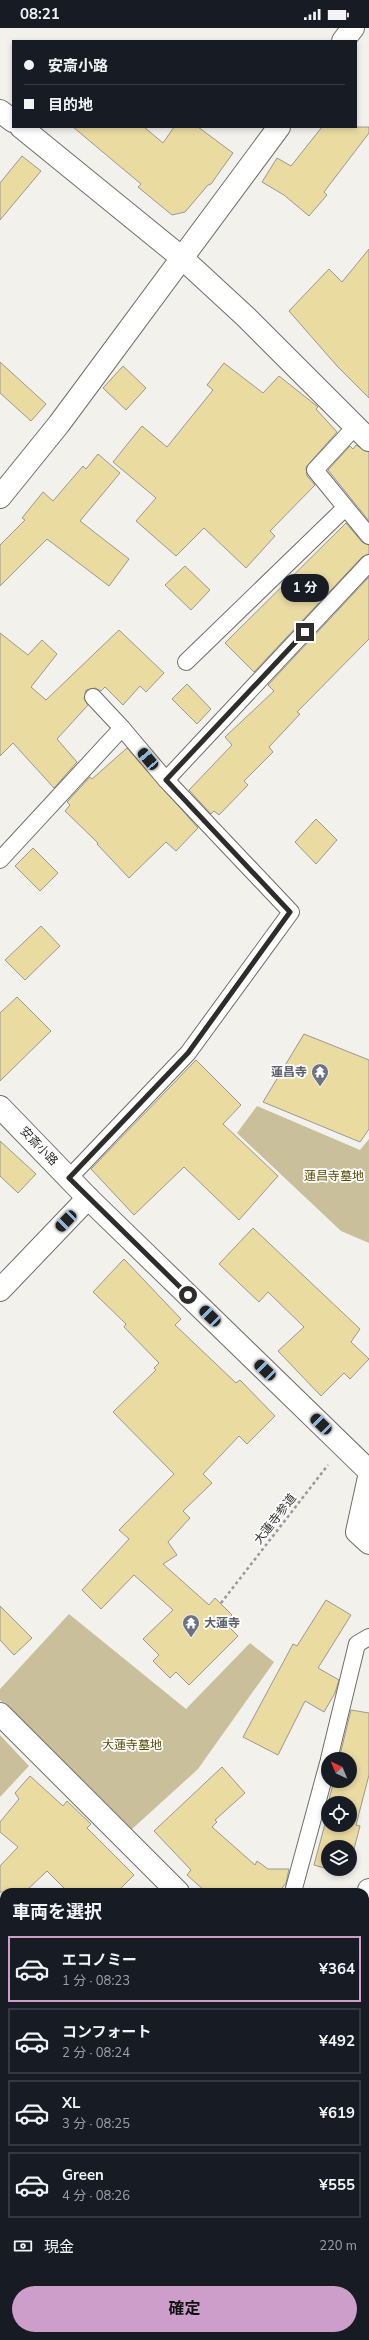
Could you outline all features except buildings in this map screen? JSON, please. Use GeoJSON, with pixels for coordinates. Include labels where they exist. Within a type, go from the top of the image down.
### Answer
{"type":"FeatureCollection","features":[{"type":"Feature","properties":{"kind":"street"},"geometry":{"type":"LineString","coordinates":[[344,40],[353,28]]}},
{"type":"Feature","properties":{"kind":"street"},"geometry":{"type":"LineString","coordinates":[[0,111],[12,120]]}},
{"type":"Feature","properties":{"kind":"street"},"geometry":{"type":"LineString","coordinates":[[22,128],[182,258],[246,317],[362,434]]}},
{"type":"Feature","properties":{"kind":"street"},"geometry":{"type":"LineString","coordinates":[[0,497],[59,424],[278,128]]}},
{"type":"Feature","properties":{"kind":"street","name":"安斎小路"},"geometry":{"type":"LineString","coordinates":[[0,1107],[88,1198],[369,1471]]}},
{"type":"Feature","properties":{"kind":"street"},"geometry":{"type":"LineString","coordinates":[[0,1290],[88,1198]]}},
{"type":"Feature","properties":{"kind":"street"},"geometry":{"type":"LineString","coordinates":[[369,1476],[357,1532],[369,1543]]}},
{"type":"Feature","properties":{"kind":"street"},"geometry":{"type":"LineString","coordinates":[[0,1714],[174,1888]]}},
{"type":"Feature","properties":{"kind":"lane"},"geometry":{"type":"LineString","coordinates":[[362,434],[315,470],[369,536]]}},
{"type":"Feature","properties":{"kind":"lane"},"geometry":{"type":"LineString","coordinates":[[186,662],[346,508]]}},
{"type":"Feature","properties":{"kind":"lane"},"geometry":{"type":"LineString","coordinates":[[166,780],[369,563]]}},
{"type":"Feature","properties":{"kind":"lane"},"geometry":{"type":"LineString","coordinates":[[69,1178],[188,1053],[290,912],[166,780],[122,728],[93,697]]}},
{"type":"Feature","properties":{"kind":"lane"},"geometry":{"type":"LineString","coordinates":[[0,860],[122,728]]}},
{"type":"Feature","properties":{"kind":"lane"},"geometry":{"type":"LineString","coordinates":[[331,1752],[357,1644],[369,1637]]}},
{"type":"Feature","properties":{"kind":"lane"},"geometry":{"type":"LineString","coordinates":[[294,1888],[321,1788]]}},
{"type":"Feature","properties":{"kind":"path","name":"大蓮寺参道"},"geometry":{"type":"LineString","coordinates":[[221,1604],[343,1446]]}},
{"type":"Feature","properties":{"kind":"green space","name":"蓮昌寺墓地"},"geometry":{"type":"Polygon","coordinates":[[[257,1106],[360,1150],[369,1139],[369,1243],[341,1231],[237,1133],[257,1106]]]}},
{"type":"Feature","properties":{"kind":"green space","name":"大蓮寺墓地"},"geometry":{"type":"Polygon","coordinates":[[[69,1614],[186,1709],[250,1643],[274,1662],[198,1769],[131,1830],[0,1700],[0,1689],[69,1614]]]}},
{"type":"Feature","properties":{"kind":"green space"},"geometry":{"type":"Polygon","coordinates":[[[0,1735],[29,1766],[0,1797],[0,1735]]]}},
{"type":"Feature","properties":{"kind":"place","name":"蓮昌寺"},"geometry":{"type":"Point","coordinates":[320,1087]}},
{"type":"Feature","properties":{"kind":"place","name":"大蓮寺"},"geometry":{"type":"Point","coordinates":[191,1638]}},
{"type":"Feature","properties":{"kind":"route"},"geometry":{"type":"LineString","coordinates":[[188,1295],[69,1178],[188,1053],[290,912],[166,780],[305,632]]}}]}
